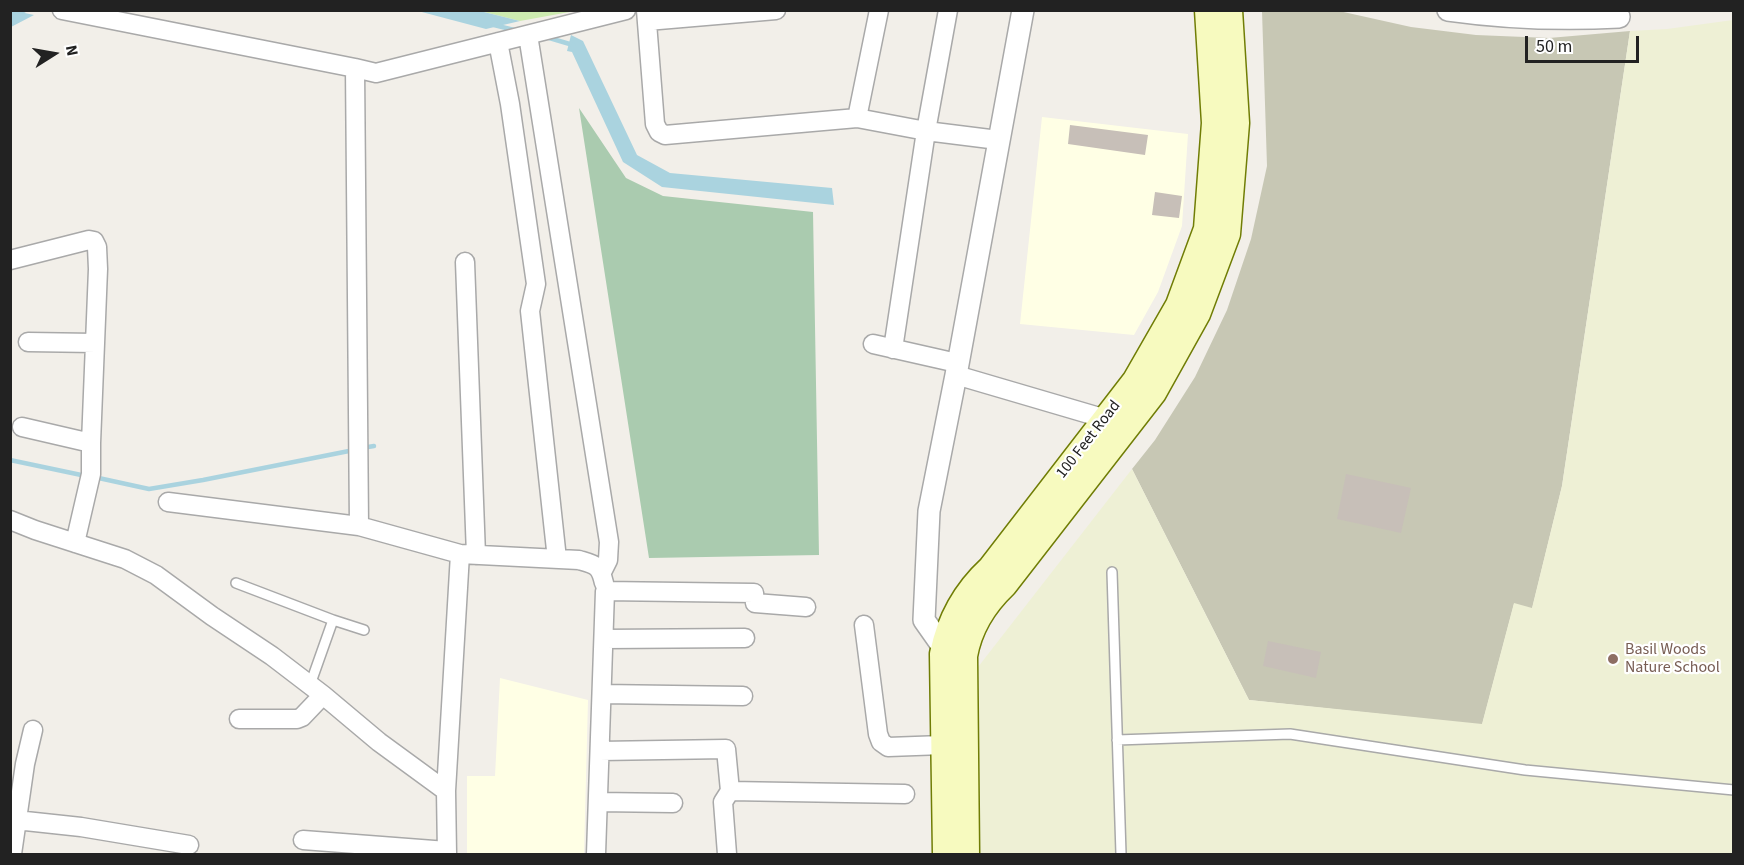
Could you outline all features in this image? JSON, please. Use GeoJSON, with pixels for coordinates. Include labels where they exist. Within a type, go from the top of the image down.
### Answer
{"type":"FeatureCollection","features":[{"type":"Feature","properties":{"kind":"main road","name":"100 Feet Road"},"geometry":{"type":"LineString","coordinates":[[967,855],[954,651],[954,614],[970,589],[990,568],[1135,380],[1178,304],[1206,229],[1214,123],[1208,10]]}},
{"type":"Feature","properties":{"kind":"main road","name":"100 Feet Road"},"geometry":{"type":"LineString","coordinates":[[945,855],[942,654],[954,651],[970,634],[988,603],[1005,585],[1154,393],[1198,314],[1228,234],[1237,123],[1230,10]]}},
{"type":"Feature","properties":{"kind":"street"},"geometry":{"type":"LineString","coordinates":[[62,10],[376,73],[626,10]]}},
{"type":"Feature","properties":{"kind":"street"},"geometry":{"type":"LineString","coordinates":[[776,10],[646,16],[654,124],[659,132],[665,135],[857,118],[926,131],[998,140]]}},
{"type":"Feature","properties":{"kind":"street"},"geometry":{"type":"LineString","coordinates":[[857,118],[879,10]]}},
{"type":"Feature","properties":{"kind":"street"},"geometry":{"type":"LineString","coordinates":[[893,348],[926,131],[948,10]]}},
{"type":"Feature","properties":{"kind":"street"},"geometry":{"type":"LineString","coordinates":[[954,651],[924,620],[929,511],[1023,10]]}},
{"type":"Feature","properties":{"kind":"street"},"geometry":{"type":"LineString","coordinates":[[1448,10],[1520,17],[1619,16]]}},
{"type":"Feature","properties":{"kind":"street"},"geometry":{"type":"LineString","coordinates":[[537,33],[609,542],[608,560],[602,572],[605,591],[604,639],[596,855]]}},
{"type":"Feature","properties":{"kind":"street"},"geometry":{"type":"LineString","coordinates":[[503,41],[536,284],[530,311],[557,559]]}},
{"type":"Feature","properties":{"kind":"street"},"geometry":{"type":"LineString","coordinates":[[355,68],[359,526]]}},
{"type":"Feature","properties":{"kind":"street"},"geometry":{"type":"LineString","coordinates":[[10,260],[89,240],[94,241],[97,247],[92,474],[75,543]]}},
{"type":"Feature","properties":{"kind":"street"},"geometry":{"type":"LineString","coordinates":[[303,840],[447,853],[446,791],[468,554],[465,262]]}},
{"type":"Feature","properties":{"kind":"street"},"geometry":{"type":"LineString","coordinates":[[28,342],[95,343]]}},
{"type":"Feature","properties":{"kind":"street"},"geometry":{"type":"LineString","coordinates":[[873,344],[893,348],[1106,419]]}},
{"type":"Feature","properties":{"kind":"street"},"geometry":{"type":"LineString","coordinates":[[22,427],[91,442]]}},
{"type":"Feature","properties":{"kind":"street"},"geometry":{"type":"LineString","coordinates":[[168,502],[359,526],[468,554],[579,560],[595,565],[602,572]]}},
{"type":"Feature","properties":{"kind":"street"},"geometry":{"type":"LineString","coordinates":[[10,520],[125,559],[156,575],[272,656],[379,742],[446,791]]}},
{"type":"Feature","properties":{"kind":"street"},"geometry":{"type":"LineString","coordinates":[[605,591],[754,593],[755,603],[807,606]]}},
{"type":"Feature","properties":{"kind":"street"},"geometry":{"type":"LineString","coordinates":[[864,625],[878,734],[881,742],[888,747],[943,745]]}},
{"type":"Feature","properties":{"kind":"street"},"geometry":{"type":"LineString","coordinates":[[604,639],[745,638]]}},
{"type":"Feature","properties":{"kind":"street"},"geometry":{"type":"LineString","coordinates":[[239,719],[297,719],[302,717],[317,690]]}},
{"type":"Feature","properties":{"kind":"street"},"geometry":{"type":"LineString","coordinates":[[602,694],[743,696]]}},
{"type":"Feature","properties":{"kind":"street"},"geometry":{"type":"LineString","coordinates":[[12,855],[13,819],[33,730]]}},
{"type":"Feature","properties":{"kind":"street"},"geometry":{"type":"LineString","coordinates":[[600,751],[726,749],[730,792],[723,802],[727,855]]}},
{"type":"Feature","properties":{"kind":"street"},"geometry":{"type":"LineString","coordinates":[[730,792],[905,794]]}},
{"type":"Feature","properties":{"kind":"street"},"geometry":{"type":"LineString","coordinates":[[598,802],[673,803]]}},
{"type":"Feature","properties":{"kind":"street"},"geometry":{"type":"LineString","coordinates":[[13,819],[81,826],[189,845]]}},
{"type":"Feature","properties":{"kind":"lane"},"geometry":{"type":"LineString","coordinates":[[1112,572],[1121,855]]}},
{"type":"Feature","properties":{"kind":"lane"},"geometry":{"type":"LineString","coordinates":[[236,583],[364,630]]}},
{"type":"Feature","properties":{"kind":"lane"},"geometry":{"type":"LineString","coordinates":[[317,690],[333,620]]}},
{"type":"Feature","properties":{"kind":"lane"},"geometry":{"type":"LineString","coordinates":[[1117,740],[1290,734],[1525,770],[1734,790]]}},
{"type":"Feature","properties":{"kind":"shaded area"},"geometry":{"type":"Polygon","coordinates":[[[1262,11],[1339,11],[1411,27],[1476,35],[1549,38],[1630,31],[1562,486],[1532,609],[1514,604],[1482,725],[1249,700],[1132,469],[1155,440],[1195,377],[1227,310],[1251,239],[1267,166],[1262,11]]]}},
{"type":"Feature","properties":{"kind":"shaded area"},"geometry":{"type":"Polygon","coordinates":[[[1733,20],[1733,854],[980,854],[978,667],[1132,469],[1249,700],[1482,724],[1514,603],[1532,608],[1562,486],[1630,31],[1667,29],[1733,20]]]}},
{"type":"Feature","properties":{"kind":"shaded area"},"geometry":{"type":"Polygon","coordinates":[[[579,108],[626,178],[663,196],[813,212],[819,555],[649,558],[579,108]]]}},
{"type":"Feature","properties":{"kind":"shaded area"},"geometry":{"type":"Polygon","coordinates":[[[1042,117],[1188,134],[1182,226],[1158,292],[1134,335],[1020,324],[1042,117]]]}},
{"type":"Feature","properties":{"kind":"shaded area"},"geometry":{"type":"Polygon","coordinates":[[[500,678],[588,700],[584,854],[467,854],[467,776],[495,776],[500,678]]]}},
{"type":"Feature","properties":{"kind":"green space"},"geometry":{"type":"Polygon","coordinates":[[[480,11],[575,11],[520,21],[480,11]]]}},
{"type":"Feature","properties":{"kind":"water"},"geometry":{"type":"Polygon","coordinates":[[[11,10],[34,15],[11,27],[11,10]]]}},
{"type":"Feature","properties":{"kind":"water"},"geometry":{"type":"Polygon","coordinates":[[[418,11],[480,11],[520,21],[486,29],[418,11]]]}},
{"type":"Feature","properties":{"kind":"water"},"geometry":{"type":"Polygon","coordinates":[[[571,35],[583,41],[637,155],[670,173],[832,188],[834,205],[662,187],[623,162],[572,52],[567,51],[571,35]]]}},
{"type":"Feature","properties":{"kind":"building"},"geometry":{"type":"Polygon","coordinates":[[[1070,125],[1148,135],[1145,155],[1068,144],[1070,125]]]}},
{"type":"Feature","properties":{"kind":"building"},"geometry":{"type":"Polygon","coordinates":[[[1155,192],[1182,196],[1179,218],[1152,215],[1155,192]]]}},
{"type":"Feature","properties":{"kind":"building"},"geometry":{"type":"Polygon","coordinates":[[[1346,474],[1411,488],[1401,533],[1337,519],[1346,474]]]}},
{"type":"Feature","properties":{"kind":"building"},"geometry":{"type":"Polygon","coordinates":[[[1268,641],[1321,652],[1316,678],[1263,666],[1268,641]]]}},
{"type":"Feature","properties":{"kind":"waterway"},"geometry":{"type":"LineString","coordinates":[[10,18],[25,10]]}},
{"type":"Feature","properties":{"kind":"waterway"},"geometry":{"type":"LineString","coordinates":[[494,25],[518,31]]}},
{"type":"Feature","properties":{"kind":"waterway"},"geometry":{"type":"LineString","coordinates":[[546,37],[573,45]]}},
{"type":"Feature","properties":{"kind":"waterway"},"geometry":{"type":"LineString","coordinates":[[362,448],[374,446]]}},
{"type":"Feature","properties":{"kind":"waterway"},"geometry":{"type":"LineString","coordinates":[[94,477],[149,489],[354,450]]}},
{"type":"Feature","properties":{"kind":"waterway"},"geometry":{"type":"LineString","coordinates":[[10,460],[86,476]]}},
{"type":"Feature","properties":{"kind":"place","name":"Basil Woods Nature School"},"geometry":{"type":"Point","coordinates":[1613,659]}}]}
